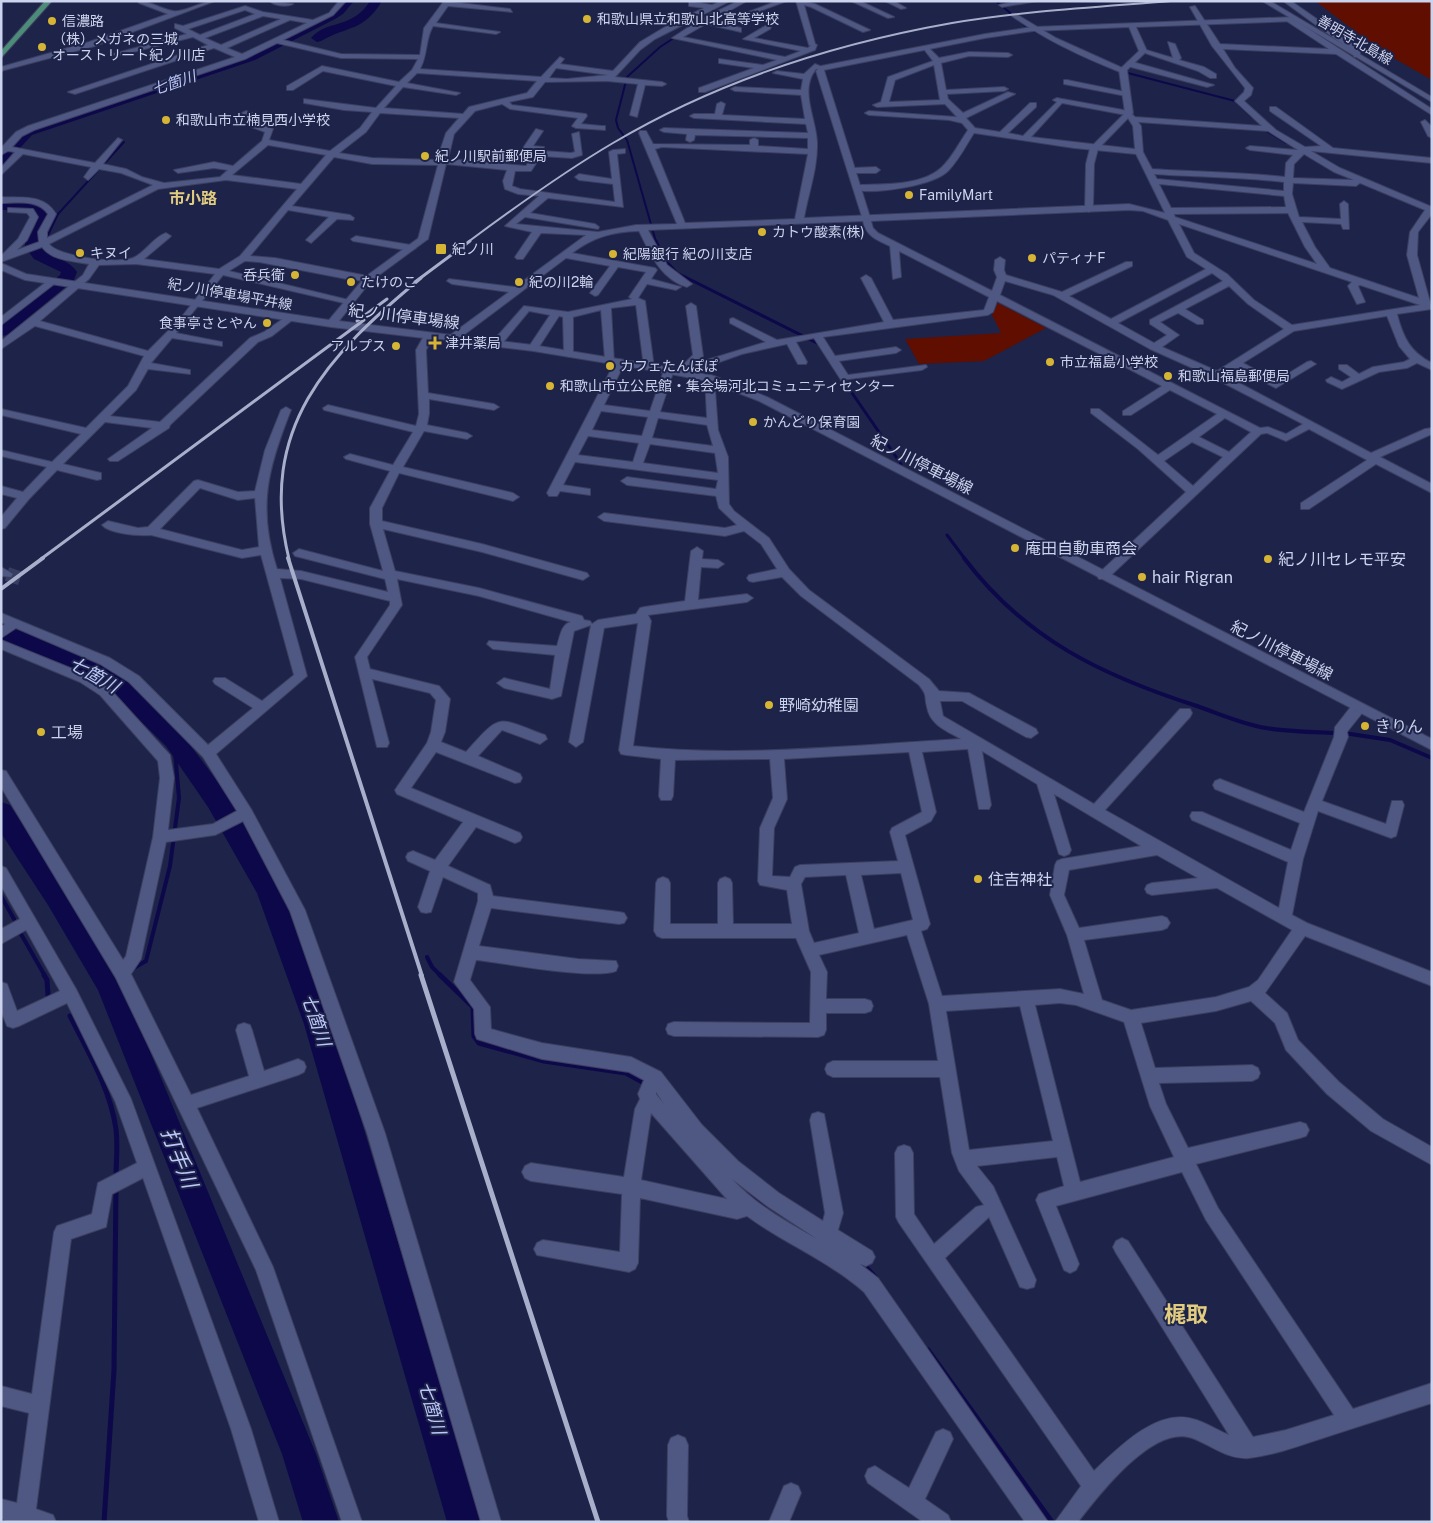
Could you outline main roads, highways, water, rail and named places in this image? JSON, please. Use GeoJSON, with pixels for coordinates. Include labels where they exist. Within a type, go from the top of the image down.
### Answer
{"type":"FeatureCollection","features":[{"type":"Feature","properties":{"kind":"main road"},"geometry":{"type":"LineString","coordinates":[[1,45],[40,1]]}},
{"type":"Feature","properties":{"kind":"main road"},"geometry":{"type":"LineString","coordinates":[[1,56],[49,1]]}},
{"type":"Feature","properties":{"kind":"waterway","name":"七箇川"},"geometry":{"type":"LineString","coordinates":[[1,160],[27,132],[250,57],[331,16],[339,11],[348,1]]}},
{"type":"Feature","properties":{"kind":"waterway"},"geometry":{"type":"LineString","coordinates":[[317,38],[335,29],[357,22],[370,11],[376,1]]}},
{"type":"Feature","properties":{"kind":"waterway"},"geometry":{"type":"LineString","coordinates":[[996,1],[1027,27],[1046,37]]}},
{"type":"Feature","properties":{"kind":"waterway"},"geometry":{"type":"LineString","coordinates":[[656,242],[627,140],[618,128],[616,120],[627,77],[660,47],[677,36]]}},
{"type":"Feature","properties":{"kind":"waterway"},"geometry":{"type":"LineString","coordinates":[[1124,72],[1235,101],[1252,117]]}},
{"type":"Feature","properties":{"kind":"waterway"},"geometry":{"type":"LineString","coordinates":[[1265,130],[1286,143]]}},
{"type":"Feature","properties":{"kind":"waterway"},"geometry":{"type":"LineString","coordinates":[[48,235],[58,214],[124,142]]}},
{"type":"Feature","properties":{"kind":"waterway"},"geometry":{"type":"LineString","coordinates":[[1345,176],[1377,190]]}},
{"type":"Feature","properties":{"kind":"waterway","name":"七箇川"},"geometry":{"type":"LineString","coordinates":[[1,205],[28,206],[42,211],[43,216],[34,236],[33,247],[40,256],[63,265],[69,272],[68,277],[1,331]]}},
{"type":"Feature","properties":{"kind":"waterway"},"geometry":{"type":"LineString","coordinates":[[34,242],[39,240]]}},
{"type":"Feature","properties":{"kind":"waterway","name":"七箇川"},"geometry":{"type":"LineString","coordinates":[[32,243],[37,241]]}},
{"type":"Feature","properties":{"kind":"waterway"},"geometry":{"type":"LineString","coordinates":[[656,241],[664,259],[677,273],[819,344]]}},
{"type":"Feature","properties":{"kind":"waterway"},"geometry":{"type":"LineString","coordinates":[[841,377],[901,464]]}},
{"type":"Feature","properties":{"kind":"waterway"},"geometry":{"type":"LineString","coordinates":[[947,535],[965,559]]}},
{"type":"Feature","properties":{"kind":"waterway"},"geometry":{"type":"LineString","coordinates":[[964,558],[1013,611],[1040,633],[1068,651],[1130,682],[1248,724],[1302,732],[1338,733]]}},
{"type":"Feature","properties":{"kind":"waterway","name":"七箇川"},"geometry":{"type":"LineString","coordinates":[[1,630],[95,671],[118,685],[174,740],[217,800],[269,890],[318,1024],[465,1522]]}},
{"type":"Feature","properties":{"kind":"waterway"},"geometry":{"type":"LineString","coordinates":[[1344,733],[1390,740],[1432,758]]}},
{"type":"Feature","properties":{"kind":"waterway"},"geometry":{"type":"LineString","coordinates":[[132,969],[146,961],[170,866],[179,798],[174,740]]}},
{"type":"Feature","properties":{"kind":"waterway","name":"打手川"},"geometry":{"type":"LineString","coordinates":[[1,812],[57,897],[109,985],[299,1454],[321,1522]]}},
{"type":"Feature","properties":{"kind":"waterway"},"geometry":{"type":"LineString","coordinates":[[1,896],[14,919]]}},
{"type":"Feature","properties":{"kind":"waterway"},"geometry":{"type":"LineString","coordinates":[[21,934],[45,976]]}},
{"type":"Feature","properties":{"kind":"waterway"},"geometry":{"type":"LineString","coordinates":[[427,957],[432,967],[440,975]]}},
{"type":"Feature","properties":{"kind":"waterway"},"geometry":{"type":"LineString","coordinates":[[44,975],[47,980],[48,995]]}},
{"type":"Feature","properties":{"kind":"waterway"},"geometry":{"type":"LineString","coordinates":[[440,975],[473,1007],[474,1036],[479,1043],[544,1061],[626,1073],[646,1084]]}},
{"type":"Feature","properties":{"kind":"waterway"},"geometry":{"type":"LineString","coordinates":[[109,985],[120,977]]}},
{"type":"Feature","properties":{"kind":"waterway"},"geometry":{"type":"LineString","coordinates":[[70,1016],[98,1071],[109,1099],[117,1135],[116,1179]]}},
{"type":"Feature","properties":{"kind":"waterway"},"geometry":{"type":"LineString","coordinates":[[653,1091],[663,1102]]}},
{"type":"Feature","properties":{"kind":"waterway"},"geometry":{"type":"LineString","coordinates":[[104,1522],[114,1370],[116,1188]]}},
{"type":"Feature","properties":{"kind":"waterway"},"geometry":{"type":"LineString","coordinates":[[749,1194],[766,1205]]}},
{"type":"Feature","properties":{"kind":"waterway"},"geometry":{"type":"LineString","coordinates":[[862,1263],[876,1278]]}},
{"type":"Feature","properties":{"kind":"waterway"},"geometry":{"type":"LineString","coordinates":[[928,1350],[1052,1522]]}},
{"type":"Feature","properties":{"kind":"tunnel"},"geometry":{"type":"LineString","coordinates":[[7,574],[25,580]]}},
{"type":"Feature","properties":{"kind":"railway"},"geometry":{"type":"LineString","coordinates":[[468,242],[575,166],[613,143],[693,101],[776,68],[863,42],[952,23],[1034,12],[1171,1]]}},
{"type":"Feature","properties":{"kind":"railway"},"geometry":{"type":"LineString","coordinates":[[415,282],[470,241]]}},
{"type":"Feature","properties":{"kind":"railway"},"geometry":{"type":"LineString","coordinates":[[289,559],[282,512],[283,471],[292,433],[308,398],[330,366],[357,336],[421,278]]}},
{"type":"Feature","properties":{"kind":"railway"},"geometry":{"type":"LineString","coordinates":[[357,321],[387,299]]}},
{"type":"Feature","properties":{"kind":"railway"},"geometry":{"type":"LineString","coordinates":[[41,559],[364,320]]}},
{"type":"Feature","properties":{"kind":"railway"},"geometry":{"type":"LineString","coordinates":[[1,589],[43,558]]}},
{"type":"Feature","properties":{"kind":"railway"},"geometry":{"type":"LineString","coordinates":[[288,558],[422,976]]}},
{"type":"Feature","properties":{"kind":"railway"},"geometry":{"type":"LineString","coordinates":[[421,975],[598,1522]]}},
{"type":"Feature","properties":{"kind":"place","name":"和歌山県立和歌山北高等学校"},"geometry":{"type":"Point","coordinates":[587,19]}},
{"type":"Feature","properties":{"kind":"place","name":"信濃路"},"geometry":{"type":"Point","coordinates":[52,21]}},
{"type":"Feature","properties":{"kind":"place","name":"（株）メガネの三城 オーストリート紀ノ川店"},"geometry":{"type":"Point","coordinates":[42,47]}},
{"type":"Feature","properties":{"kind":"place","name":"和歌山市立楠見西小学校"},"geometry":{"type":"Point","coordinates":[166,120]}},
{"type":"Feature","properties":{"kind":"place","name":"紀ノ川駅前郵便局"},"geometry":{"type":"Point","coordinates":[425,156]}},
{"type":"Feature","properties":{"kind":"place","name":"FamilyMart"},"geometry":{"type":"Point","coordinates":[909,195]}},
{"type":"Feature","properties":{"kind":"place","name":"カトウ酸素(株)"},"geometry":{"type":"Point","coordinates":[762,232]}},
{"type":"Feature","properties":{"kind":"place","name":"紀ノ川"},"geometry":{"type":"Point","coordinates":[441,249]}},
{"type":"Feature","properties":{"kind":"place","name":"キヌイ"},"geometry":{"type":"Point","coordinates":[80,253]}},
{"type":"Feature","properties":{"kind":"place","name":"紀陽銀行 紀の川支店"},"geometry":{"type":"Point","coordinates":[613,254]}},
{"type":"Feature","properties":{"kind":"place","name":"パティナF"},"geometry":{"type":"Point","coordinates":[1032,258]}},
{"type":"Feature","properties":{"kind":"place","name":"呑兵衛"},"geometry":{"type":"Point","coordinates":[295,275]}},
{"type":"Feature","properties":{"kind":"place","name":"たけのこ"},"geometry":{"type":"Point","coordinates":[351,282]}},
{"type":"Feature","properties":{"kind":"place","name":"紀の川2輪"},"geometry":{"type":"Point","coordinates":[519,282]}},
{"type":"Feature","properties":{"kind":"place","name":"食事亭さとやん"},"geometry":{"type":"Point","coordinates":[267,323]}},
{"type":"Feature","properties":{"kind":"place","name":"津井薬局"},"geometry":{"type":"Point","coordinates":[435,343]}},
{"type":"Feature","properties":{"kind":"place","name":"アルプス"},"geometry":{"type":"Point","coordinates":[396,346]}},
{"type":"Feature","properties":{"kind":"place","name":"市立福島小学校"},"geometry":{"type":"Point","coordinates":[1050,362]}},
{"type":"Feature","properties":{"kind":"place","name":"カフェたんぽぽ"},"geometry":{"type":"Point","coordinates":[610,366]}},
{"type":"Feature","properties":{"kind":"place","name":"和歌山福島郵便局"},"geometry":{"type":"Point","coordinates":[1168,376]}},
{"type":"Feature","properties":{"kind":"place","name":"和歌山市立公民館・集会場河北コミュニティセンター"},"geometry":{"type":"Point","coordinates":[550,386]}},
{"type":"Feature","properties":{"kind":"place","name":"かんどり保育園"},"geometry":{"type":"Point","coordinates":[753,422]}},
{"type":"Feature","properties":{"kind":"place","name":"庵田自動車商会"},"geometry":{"type":"Point","coordinates":[1015,548]}},
{"type":"Feature","properties":{"kind":"place","name":"紀ノ川セレモ平安"},"geometry":{"type":"Point","coordinates":[1268,559]}},
{"type":"Feature","properties":{"kind":"place","name":"hair Rigran"},"geometry":{"type":"Point","coordinates":[1142,577]}},
{"type":"Feature","properties":{"kind":"place","name":"野崎幼稚園"},"geometry":{"type":"Point","coordinates":[769,705]}},
{"type":"Feature","properties":{"kind":"place","name":"きりん"},"geometry":{"type":"Point","coordinates":[1365,726]}},
{"type":"Feature","properties":{"kind":"place","name":"工場"},"geometry":{"type":"Point","coordinates":[41,732]}},
{"type":"Feature","properties":{"kind":"place","name":"住吉神社"},"geometry":{"type":"Point","coordinates":[978,879]}},
{"type":"Feature","properties":{"kind":"district","name":"市小路"},"geometry":{"type":"Point","coordinates":[193,198]}},
{"type":"Feature","properties":{"kind":"district","name":"梶取"},"geometry":{"type":"Point","coordinates":[1186,1314]}}]}
